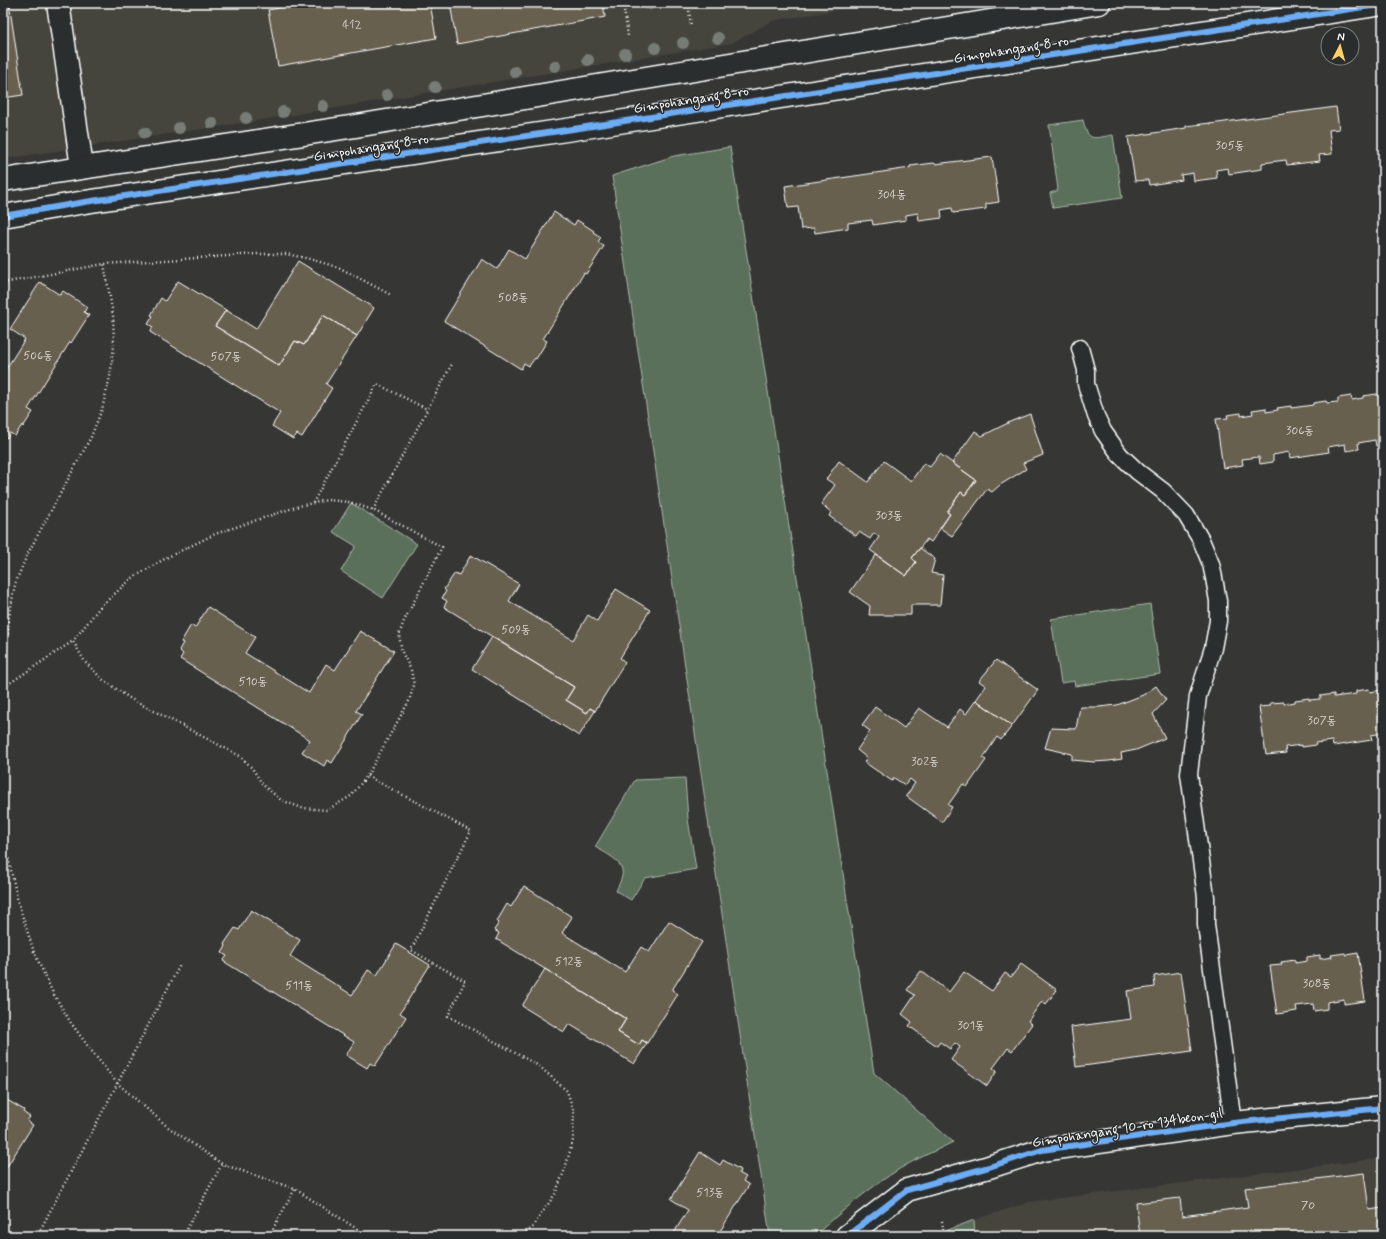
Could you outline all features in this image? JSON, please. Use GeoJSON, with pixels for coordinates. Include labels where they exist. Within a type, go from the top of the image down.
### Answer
{"type":"FeatureCollection","features":[{"type":"Feature","properties":{"kind":"street"},"geometry":{"type":"LineString","coordinates":[[58,3],[82,167]]}},
{"type":"Feature","properties":{"kind":"street","name":"Gimpohangang 8-ro"},"geometry":{"type":"LineString","coordinates":[[3,180],[356,126],[1099,3]]}},
{"type":"Feature","properties":{"kind":"street","name":"Gimpohangang 8-ro"},"geometry":{"type":"LineString","coordinates":[[3,216],[85,202],[1383,4]]}},
{"type":"Feature","properties":{"kind":"street","name":"Gimpohangang 10-ro 134beon-gil"},"geometry":{"type":"LineString","coordinates":[[848,1236],[908,1190],[1042,1150],[1233,1123],[1383,1108]]}},
{"type":"Feature","properties":{"kind":"lane"},"geometry":{"type":"LineString","coordinates":[[1080,348],[1086,370],[1086,384],[1089,396],[1103,431],[1120,455],[1138,472],[1163,491],[1186,515],[1203,544],[1211,564],[1214,578],[1218,601],[1218,621],[1213,648],[1198,696],[1189,774],[1206,897],[1206,925],[1233,1123]]}},
{"type":"Feature","properties":{"kind":"path"},"geometry":{"type":"LineString","coordinates":[[623,3],[628,36]]}},
{"type":"Feature","properties":{"kind":"path"},"geometry":{"type":"LineString","coordinates":[[688,3],[691,26]]}},
{"type":"Feature","properties":{"kind":"path"},"geometry":{"type":"LineString","coordinates":[[3,283],[104,264],[258,254],[286,254],[340,268],[391,295]]}},
{"type":"Feature","properties":{"kind":"path"},"geometry":{"type":"LineString","coordinates":[[3,706],[10,618],[16,584],[27,555],[91,437],[102,409],[110,377],[114,346],[113,314],[104,264]]}},
{"type":"Feature","properties":{"kind":"path"},"geometry":{"type":"LineString","coordinates":[[373,510],[452,364]]}},
{"type":"Feature","properties":{"kind":"path"},"geometry":{"type":"LineString","coordinates":[[312,503],[377,384],[427,410]]}},
{"type":"Feature","properties":{"kind":"path"},"geometry":{"type":"LineString","coordinates":[[4,687],[73,641],[100,607],[131,579],[166,558],[215,534],[299,506],[328,500],[349,502],[373,510],[442,547],[404,622],[399,635],[402,652],[411,670],[414,685],[409,701],[367,776],[351,796],[327,810],[302,808],[281,800],[262,785],[252,768],[240,756],[131,698],[102,679],[85,662],[73,641]]}},
{"type":"Feature","properties":{"kind":"path"},"geometry":{"type":"LineString","coordinates":[[367,776],[471,831],[411,950],[465,981],[448,1016],[539,1066],[567,1090],[574,1112],[572,1140],[565,1169],[555,1194],[532,1228],[522,1236]]}},
{"type":"Feature","properties":{"kind":"path"},"geometry":{"type":"LineString","coordinates":[[3,814],[7,852],[18,902],[34,952],[53,993],[71,1023],[118,1083],[168,1127],[222,1164],[295,1189],[368,1236]]}},
{"type":"Feature","properties":{"kind":"path"},"geometry":{"type":"LineString","coordinates":[[37,1236],[180,965]]}},
{"type":"Feature","properties":{"kind":"path"},"geometry":{"type":"LineString","coordinates":[[183,1236],[222,1164]]}},
{"type":"Feature","properties":{"kind":"path"},"geometry":{"type":"LineString","coordinates":[[269,1236],[295,1189]]}},
{"type":"Feature","properties":{"kind":"path"},"geometry":{"type":"LineString","coordinates":[[942,1221],[944,1236]]}},
{"type":"Feature","properties":{"kind":"shaded area"},"geometry":{"type":"Polygon","coordinates":[[[3,3],[878,3],[772,21],[732,43],[274,118],[3,159],[3,3]]]}},
{"type":"Feature","properties":{"kind":"shaded area"},"geometry":{"type":"Polygon","coordinates":[[[1383,1158],[1383,1236],[975,1236],[974,1220],[1029,1202],[1383,1158]]]}},
{"type":"Feature","properties":{"kind":"green space"},"geometry":{"type":"Polygon","coordinates":[[[640,3],[659,4],[651,9],[641,7],[640,3]]]}},
{"type":"Feature","properties":{"kind":"green space"},"geometry":{"type":"Polygon","coordinates":[[[1083,120],[1089,136],[1096,138],[1113,135],[1122,198],[1053,208],[1050,193],[1057,191],[1058,189],[1049,125],[1083,120]]]}},
{"type":"Feature","properties":{"kind":"green space"},"geometry":{"type":"Polygon","coordinates":[[[730,147],[874,1073],[953,1142],[913,1161],[889,1175],[856,1200],[814,1236],[770,1236],[612,176],[674,156],[730,147]]]}},
{"type":"Feature","properties":{"kind":"green space"},"geometry":{"type":"Polygon","coordinates":[[[351,503],[417,544],[383,598],[341,571],[356,546],[333,532],[351,503]]]}},
{"type":"Feature","properties":{"kind":"green space"},"geometry":{"type":"Polygon","coordinates":[[[1150,604],[1160,674],[1075,686],[1074,681],[1061,683],[1051,619],[1150,604]]]}},
{"type":"Feature","properties":{"kind":"green space"},"geometry":{"type":"Polygon","coordinates":[[[685,778],[688,819],[696,869],[645,878],[631,900],[616,891],[622,876],[620,866],[613,858],[595,847],[635,780],[685,778]]]}},
{"type":"Feature","properties":{"kind":"green space"},"geometry":{"type":"Polygon","coordinates":[[[974,1220],[975,1236],[936,1236],[938,1234],[974,1220]]]}},
{"type":"Feature","properties":{"kind":"building"},"geometry":{"type":"Polygon","coordinates":[[[3,3],[9,3],[23,95],[3,98],[3,3]]]}},
{"type":"Feature","properties":{"kind":"building"},"geometry":{"type":"Polygon","coordinates":[[[300,3],[430,3],[436,38],[278,66],[268,10],[300,3]]]}},
{"type":"Feature","properties":{"kind":"building"},"geometry":{"type":"Polygon","coordinates":[[[450,3],[603,3],[605,17],[457,44],[450,3]]]}},
{"type":"Feature","properties":{"kind":"building"},"geometry":{"type":"Polygon","coordinates":[[[1336,107],[1339,129],[1329,130],[1332,154],[1319,155],[1320,161],[1287,165],[1286,160],[1262,163],[1262,169],[1229,174],[1228,168],[1216,170],[1217,178],[1194,181],[1193,173],[1181,175],[1182,180],[1149,185],[1148,180],[1135,181],[1128,137],[1186,128],[1186,126],[1336,107]]]}},
{"type":"Feature","properties":{"kind":"building"},"geometry":{"type":"Polygon","coordinates":[[[992,157],[999,202],[986,204],[986,209],[953,213],[952,208],[941,210],[942,218],[919,221],[918,213],[906,215],[906,220],[873,225],[872,220],[848,223],[848,228],[815,233],[814,228],[801,229],[798,207],[788,208],[785,186],[910,168],[910,166],[992,157]]]}},
{"type":"Feature","properties":{"kind":"building"},"geometry":{"type":"Polygon","coordinates":[[[554,212],[574,225],[577,220],[594,231],[593,232],[601,237],[598,242],[604,246],[586,274],[584,273],[543,339],[547,341],[536,359],[535,358],[529,366],[524,363],[521,369],[444,321],[482,259],[497,269],[509,249],[525,259],[554,212]]]}},
{"type":"Feature","properties":{"kind":"building"},"geometry":{"type":"Polygon","coordinates":[[[298,261],[374,308],[357,336],[323,315],[304,345],[295,341],[279,366],[215,326],[226,310],[256,329],[298,261]]]}},
{"type":"Feature","properties":{"kind":"building"},"geometry":{"type":"Polygon","coordinates":[[[178,281],[226,310],[215,326],[279,366],[295,341],[304,345],[323,315],[357,336],[326,384],[332,388],[302,437],[297,434],[293,439],[272,426],[280,413],[150,332],[153,327],[148,324],[153,316],[151,315],[161,298],[165,301],[178,281]]]}},
{"type":"Feature","properties":{"kind":"building"},"geometry":{"type":"Polygon","coordinates":[[[40,282],[60,295],[63,291],[87,307],[84,312],[89,315],[71,343],[70,342],[28,409],[33,412],[23,427],[22,425],[15,436],[10,433],[7,438],[3,436],[3,367],[6,369],[25,339],[10,329],[40,282]]]}},
{"type":"Feature","properties":{"kind":"building"},"geometry":{"type":"Polygon","coordinates":[[[1377,394],[1377,396],[1383,395],[1383,445],[1376,446],[1375,440],[1358,443],[1359,449],[1346,451],[1345,444],[1328,447],[1329,452],[1290,458],[1289,452],[1273,455],[1273,462],[1260,464],[1259,457],[1242,459],[1243,465],[1223,468],[1216,419],[1228,418],[1227,415],[1241,413],[1241,416],[1253,414],[1252,410],[1266,408],[1266,412],[1278,410],[1277,408],[1313,405],[1313,403],[1326,401],[1327,403],[1338,402],[1338,398],[1351,396],[1352,400],[1363,398],[1363,396],[1377,394]]]}},
{"type":"Feature","properties":{"kind":"building"},"geometry":{"type":"Polygon","coordinates":[[[1030,414],[1043,455],[1023,463],[1026,469],[1000,485],[992,492],[987,489],[952,536],[940,528],[950,514],[947,512],[961,492],[965,495],[976,480],[952,463],[975,431],[982,436],[1030,414]]]}},
{"type":"Feature","properties":{"kind":"building"},"geometry":{"type":"Polygon","coordinates":[[[940,454],[976,480],[965,495],[961,492],[947,512],[950,514],[931,542],[927,539],[912,558],[916,562],[906,576],[870,550],[879,537],[874,533],[870,539],[859,532],[856,536],[829,516],[831,512],[821,504],[835,485],[826,479],[839,461],[868,482],[884,461],[911,481],[924,463],[930,467],[940,454]]]}},
{"type":"Feature","properties":{"kind":"building"},"geometry":{"type":"Polygon","coordinates":[[[920,548],[935,559],[931,573],[943,575],[940,605],[911,605],[911,615],[869,615],[870,606],[850,592],[876,555],[906,576],[916,562],[912,558],[920,548]]]}},
{"type":"Feature","properties":{"kind":"building"},"geometry":{"type":"Polygon","coordinates":[[[471,555],[519,584],[509,601],[573,640],[588,615],[597,621],[616,589],[650,610],[620,658],[625,662],[595,711],[590,708],[587,713],[566,700],[574,687],[444,607],[447,601],[442,598],[446,591],[444,589],[455,573],[459,575],[471,555]]]}},
{"type":"Feature","properties":{"kind":"building"},"geometry":{"type":"Polygon","coordinates":[[[208,607],[255,637],[245,653],[309,693],[326,664],[335,670],[360,631],[394,651],[356,711],[362,714],[332,763],[327,760],[324,766],[302,752],[310,740],[180,659],[183,654],[179,650],[183,643],[181,642],[191,625],[195,628],[208,607]]]}},
{"type":"Feature","properties":{"kind":"building"},"geometry":{"type":"Polygon","coordinates":[[[492,637],[574,687],[566,700],[587,713],[590,708],[595,711],[579,736],[472,669],[492,637]]]}},
{"type":"Feature","properties":{"kind":"building"},"geometry":{"type":"Polygon","coordinates":[[[996,660],[1038,690],[1012,726],[976,700],[986,686],[979,681],[996,660]]]}},
{"type":"Feature","properties":{"kind":"building"},"geometry":{"type":"Polygon","coordinates":[[[1156,686],[1166,700],[1153,714],[1165,738],[1136,750],[1121,753],[1122,759],[1109,761],[1094,762],[1072,760],[1072,754],[1045,748],[1051,728],[1076,729],[1080,707],[1117,705],[1143,695],[1156,686]]]}},
{"type":"Feature","properties":{"kind":"building"},"geometry":{"type":"Polygon","coordinates":[[[1381,687],[1383,687],[1383,733],[1371,735],[1372,740],[1333,746],[1332,741],[1315,743],[1316,745],[1302,747],[1302,745],[1285,747],[1286,753],[1266,755],[1259,707],[1270,706],[1270,703],[1284,702],[1284,704],[1295,702],[1295,700],[1309,698],[1309,700],[1320,699],[1320,696],[1334,694],[1334,697],[1356,694],[1356,691],[1369,689],[1370,692],[1381,690],[1381,687]]]}},
{"type":"Feature","properties":{"kind":"building"},"geometry":{"type":"Polygon","coordinates":[[[976,700],[1012,726],[1001,740],[997,737],[983,758],[986,760],[967,787],[963,784],[948,805],[952,807],[942,822],[906,796],[915,783],[910,779],[905,785],[894,778],[892,781],[864,762],[867,758],[857,750],[870,731],[862,725],[875,707],[904,728],[919,708],[947,727],[960,709],[966,714],[976,700]]]}},
{"type":"Feature","properties":{"kind":"building"},"geometry":{"type":"Polygon","coordinates":[[[524,886],[572,917],[562,933],[625,972],[641,947],[649,952],[669,921],[702,942],[672,990],[678,994],[647,1043],[642,1040],[639,1045],[618,1032],[626,1019],[496,939],[499,933],[494,930],[499,923],[497,921],[507,904],[511,907],[524,886]]]}},
{"type":"Feature","properties":{"kind":"building"},"geometry":{"type":"Polygon","coordinates":[[[251,910],[300,940],[290,956],[352,995],[368,970],[377,975],[396,944],[430,965],[400,1013],[406,1017],[375,1066],[370,1063],[367,1068],[346,1055],[354,1042],[223,961],[227,956],[222,953],[226,946],[224,944],[235,928],[239,930],[251,910]]]}},
{"type":"Feature","properties":{"kind":"building"},"geometry":{"type":"Polygon","coordinates":[[[1345,953],[1346,955],[1358,953],[1365,1001],[1344,1004],[1344,999],[1327,1002],[1327,1009],[1314,1011],[1313,1004],[1296,1006],[1297,1011],[1277,1014],[1270,966],[1282,965],[1281,962],[1295,960],[1295,963],[1307,961],[1307,957],[1320,955],[1320,959],[1332,957],[1331,955],[1345,953]]]}},
{"type":"Feature","properties":{"kind":"building"},"geometry":{"type":"Polygon","coordinates":[[[1021,964],[1057,990],[1046,1004],[1042,1001],[1028,1021],[1032,1024],[1012,1051],[1008,1048],[993,1068],[997,1071],[987,1086],[951,1060],[960,1047],[955,1043],[950,1049],[940,1042],[937,1046],[909,1026],[912,1022],[902,1014],[915,995],[907,990],[921,971],[949,992],[964,972],[992,991],[1005,973],[1011,977],[1021,964]]]}},
{"type":"Feature","properties":{"kind":"building"},"geometry":{"type":"Polygon","coordinates":[[[545,969],[626,1019],[618,1032],[639,1045],[642,1040],[647,1043],[634,1064],[569,1024],[564,1032],[522,1006],[545,969]]]}},
{"type":"Feature","properties":{"kind":"building"},"geometry":{"type":"Polygon","coordinates":[[[1181,972],[1192,1051],[1076,1067],[1071,1027],[1131,1019],[1127,991],[1155,987],[1154,976],[1181,972]]]}},
{"type":"Feature","properties":{"kind":"building"},"geometry":{"type":"Polygon","coordinates":[[[7,1100],[24,1110],[23,1112],[30,1117],[27,1121],[33,1125],[3,1173],[3,1103],[4,1104],[7,1100]]]}},
{"type":"Feature","properties":{"kind":"building"},"geometry":{"type":"Polygon","coordinates":[[[700,1152],[720,1165],[723,1160],[740,1170],[739,1173],[746,1177],[743,1181],[749,1185],[717,1236],[672,1236],[688,1210],[671,1199],[700,1152]]]}},
{"type":"Feature","properties":{"kind":"building"},"geometry":{"type":"Polygon","coordinates":[[[1364,1173],[1369,1210],[1383,1208],[1383,1236],[1140,1236],[1136,1203],[1180,1198],[1182,1216],[1248,1207],[1245,1188],[1364,1173]]]}},
{"type":"Feature","properties":{"kind":"cycle path"},"geometry":{"type":"LineString","coordinates":[[3,216],[85,202],[573,129],[1383,4]]}},
{"type":"Feature","properties":{"kind":"cycle path"},"geometry":{"type":"LineString","coordinates":[[847,1236],[907,1190],[989,1167],[1042,1150],[1233,1123],[1383,1108]]}}]}
